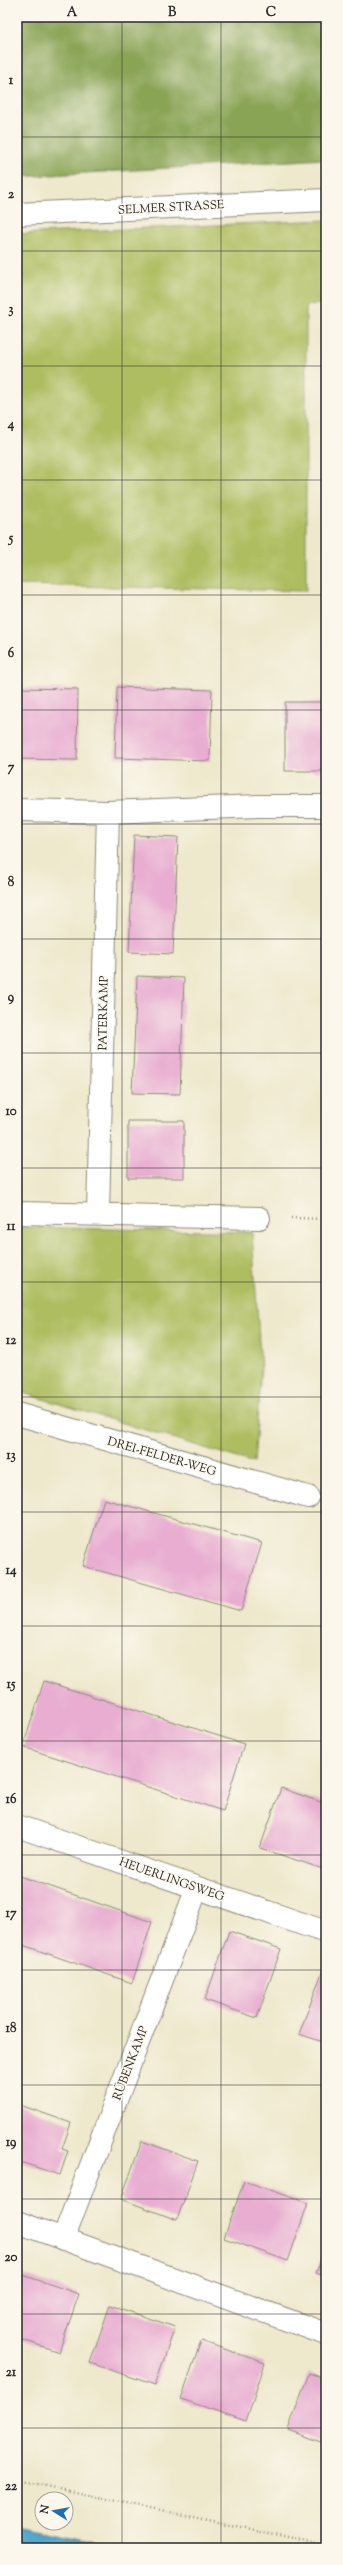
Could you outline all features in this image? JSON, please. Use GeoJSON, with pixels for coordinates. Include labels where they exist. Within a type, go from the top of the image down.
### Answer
{"type":"FeatureCollection","features":[{"type":"Feature","properties":{"kind":"street","name":"SELMER STRASSE"},"geometry":{"type":"LineString","coordinates":[[17,214],[326,200]]}},
{"type":"Feature","properties":{"kind":"street"},"geometry":{"type":"LineString","coordinates":[[17,810],[108,812],[320,806]]}},
{"type":"Feature","properties":{"kind":"street","name":"PATERKAMP"},"geometry":{"type":"LineString","coordinates":[[98,1214],[108,812]]}},
{"type":"Feature","properties":{"kind":"street"},"geometry":{"type":"LineString","coordinates":[[17,1212],[259,1218]]}},
{"type":"Feature","properties":{"kind":"street","name":"DREI-FELDER-WEG"},"geometry":{"type":"LineString","coordinates":[[17,1414],[308,1497]]}},
{"type":"Feature","properties":{"kind":"street","name":"HEUERLINGSWEG"},"geometry":{"type":"LineString","coordinates":[[17,1826],[326,1932]]}},
{"type":"Feature","properties":{"kind":"street","name":"RÜBENKAMP"},"geometry":{"type":"LineString","coordinates":[[64,2239],[196,1888]]}},
{"type":"Feature","properties":{"kind":"street"},"geometry":{"type":"LineString","coordinates":[[17,2222],[326,2334]]}},
{"type":"Feature","properties":{"kind":"path"},"geometry":{"type":"LineString","coordinates":[[17,2480],[326,2545]]}},
{"type":"Feature","properties":{"kind":"green space"},"geometry":{"type":"Polygon","coordinates":[[[17,17],[326,17],[326,159],[17,177],[17,17]]]}},
{"type":"Feature","properties":{"kind":"green space"},"geometry":{"type":"Polygon","coordinates":[[[326,220],[326,304],[306,305],[306,591],[17,585],[17,234],[326,220]]]}},
{"type":"Feature","properties":{"kind":"green space"},"geometry":{"type":"Polygon","coordinates":[[[17,1227],[252,1232],[261,1369],[254,1463],[17,1391],[17,1227]]]}},
{"type":"Feature","properties":{"kind":"water"},"geometry":{"type":"Polygon","coordinates":[[[17,2526],[34,2529],[34,2531],[42,2531],[125,2548],[17,2548],[17,2526]]]}},
{"type":"Feature","properties":{"kind":"building"},"geometry":{"type":"Polygon","coordinates":[[[117,687],[212,690],[210,761],[115,758],[117,687]]]}},
{"type":"Feature","properties":{"kind":"building"},"geometry":{"type":"Polygon","coordinates":[[[17,688],[78,689],[77,760],[17,759],[17,688]]]}},
{"type":"Feature","properties":{"kind":"building"},"geometry":{"type":"Polygon","coordinates":[[[285,702],[326,702],[326,771],[285,771],[285,702]]]}},
{"type":"Feature","properties":{"kind":"building"},"geometry":{"type":"Polygon","coordinates":[[[134,835],[178,837],[173,954],[129,952],[134,835]]]}},
{"type":"Feature","properties":{"kind":"building"},"geometry":{"type":"Polygon","coordinates":[[[17,842],[19,842],[18,864],[17,864],[17,842]]]}},
{"type":"Feature","properties":{"kind":"building"},"geometry":{"type":"Polygon","coordinates":[[[137,976],[184,978],[180,1094],[132,1093],[137,976]]]}},
{"type":"Feature","properties":{"kind":"building"},"geometry":{"type":"Polygon","coordinates":[[[128,1121],[184,1121],[184,1178],[128,1178],[128,1121]]]}},
{"type":"Feature","properties":{"kind":"building"},"geometry":{"type":"Polygon","coordinates":[[[104,1499],[262,1543],[241,1611],[83,1566],[104,1499]]]}},
{"type":"Feature","properties":{"kind":"building"},"geometry":{"type":"Polygon","coordinates":[[[326,1593],[326,1614],[320,1612],[326,1593]]]}},
{"type":"Feature","properties":{"kind":"building"},"geometry":{"type":"Polygon","coordinates":[[[44,1681],[244,1744],[223,1811],[23,1747],[44,1681]]]}},
{"type":"Feature","properties":{"kind":"building"},"geometry":{"type":"Polygon","coordinates":[[[281,1788],[326,1804],[326,1870],[260,1848],[281,1788]]]}},
{"type":"Feature","properties":{"kind":"building"},"geometry":{"type":"Polygon","coordinates":[[[20,1876],[152,1922],[132,1983],[17,1943],[17,1884],[20,1876]]]}},
{"type":"Feature","properties":{"kind":"building"},"geometry":{"type":"Polygon","coordinates":[[[229,1931],[281,1949],[257,2018],[205,2000],[229,1931]]]}},
{"type":"Feature","properties":{"kind":"building"},"geometry":{"type":"Polygon","coordinates":[[[326,1962],[326,2043],[299,2034],[326,1962]]]}},
{"type":"Feature","properties":{"kind":"building"},"geometry":{"type":"Polygon","coordinates":[[[17,2104],[71,2123],[62,2149],[68,2151],[60,2175],[17,2161],[17,2104]]]}},
{"type":"Feature","properties":{"kind":"building"},"geometry":{"type":"Polygon","coordinates":[[[142,2141],[198,2161],[177,2220],[121,2199],[142,2141]]]}},
{"type":"Feature","properties":{"kind":"building"},"geometry":{"type":"Polygon","coordinates":[[[244,2181],[308,2203],[288,2261],[224,2238],[244,2181]]]}},
{"type":"Feature","properties":{"kind":"building"},"geometry":{"type":"Polygon","coordinates":[[[326,2246],[326,2277],[316,2273],[326,2246]]]}},
{"type":"Feature","properties":{"kind":"building"},"geometry":{"type":"Polygon","coordinates":[[[17,2273],[79,2294],[59,2352],[17,2338],[17,2273]]]}},
{"type":"Feature","properties":{"kind":"building"},"geometry":{"type":"Polygon","coordinates":[[[110,2305],[175,2327],[155,2385],[90,2363],[110,2305]]]}},
{"type":"Feature","properties":{"kind":"building"},"geometry":{"type":"Polygon","coordinates":[[[201,2341],[265,2363],[246,2421],[181,2399],[201,2341]]]}},
{"type":"Feature","properties":{"kind":"building"},"geometry":{"type":"Polygon","coordinates":[[[309,2373],[326,2379],[326,2444],[288,2430],[309,2373]]]}}]}
